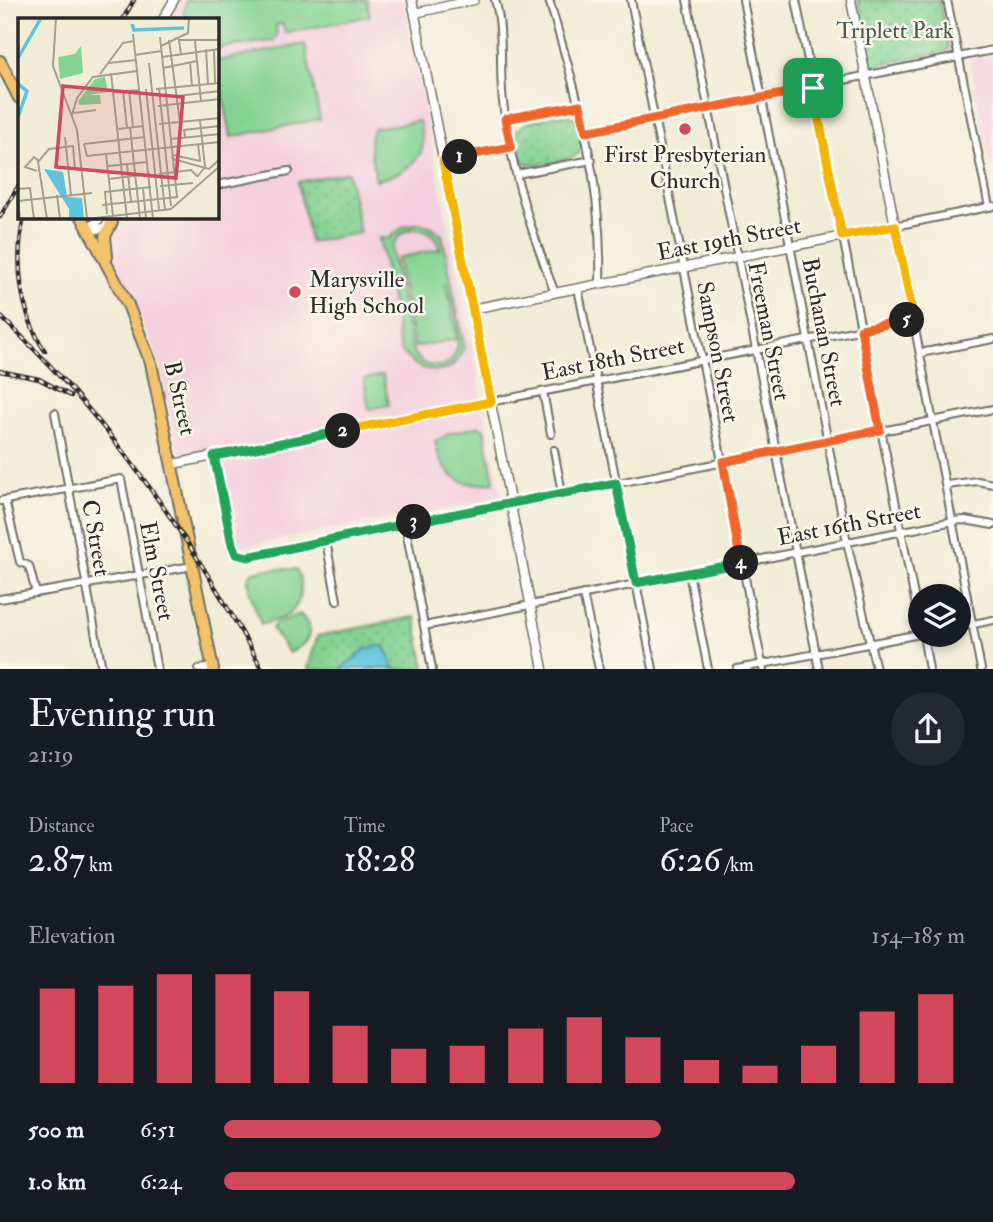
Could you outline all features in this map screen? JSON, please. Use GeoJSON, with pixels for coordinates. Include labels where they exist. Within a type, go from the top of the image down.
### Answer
{"type":"FeatureCollection","features":[{"type":"Feature","properties":{"kind":"highway"},"geometry":{"type":"LineString","coordinates":[[0,61],[18,96]]}},
{"type":"Feature","properties":{"kind":"highway","name":"B Street"},"geometry":{"type":"LineString","coordinates":[[83,219],[147,352],[158,391],[213,668]]}},
{"type":"Feature","properties":{"kind":"highway"},"geometry":{"type":"LineString","coordinates":[[108,267],[105,236],[109,219]]}},
{"type":"Feature","properties":{"kind":"street"},"geometry":{"type":"LineString","coordinates":[[164,18],[174,0]]}},
{"type":"Feature","properties":{"kind":"street"},"geometry":{"type":"LineString","coordinates":[[412,0],[543,669]]}},
{"type":"Feature","properties":{"kind":"street"},"geometry":{"type":"LineString","coordinates":[[415,13],[470,0]]}},
{"type":"Feature","properties":{"kind":"street"},"geometry":{"type":"LineString","coordinates":[[495,0],[505,119],[536,243],[555,292]]}},
{"type":"Feature","properties":{"kind":"street"},"geometry":{"type":"LineString","coordinates":[[549,0],[580,105],[592,160],[599,218],[600,284]]}},
{"type":"Feature","properties":{"kind":"street","name":"Sampson Street"},"geometry":{"type":"LineString","coordinates":[[631,0],[763,666]]}},
{"type":"Feature","properties":{"kind":"street","name":"Freeman Street"},"geometry":{"type":"LineString","coordinates":[[687,0],[819,669]]}},
{"type":"Feature","properties":{"kind":"street","name":"Buchanan Street"},"geometry":{"type":"LineString","coordinates":[[743,0],[847,542],[876,669]]}},
{"type":"Feature","properties":{"kind":"street"},"geometry":{"type":"LineString","coordinates":[[796,0],[912,584]]}},
{"type":"Feature","properties":{"kind":"street"},"geometry":{"type":"LineString","coordinates":[[851,0],[981,669]]}},
{"type":"Feature","properties":{"kind":"street"},"geometry":{"type":"LineString","coordinates":[[947,0],[991,207]]}},
{"type":"Feature","properties":{"kind":"street"},"geometry":{"type":"LineString","coordinates":[[586,132],[761,99],[993,50]]}},
{"type":"Feature","properties":{"kind":"street"},"geometry":{"type":"LineString","coordinates":[[505,119],[580,105]]}},
{"type":"Feature","properties":{"kind":"street"},"geometry":{"type":"LineString","coordinates":[[443,161],[511,147]]}},
{"type":"Feature","properties":{"kind":"street"},"geometry":{"type":"LineString","coordinates":[[517,174],[592,160]]}},
{"type":"Feature","properties":{"kind":"street"},"geometry":{"type":"LineString","coordinates":[[219,185],[289,171]]}},
{"type":"Feature","properties":{"kind":"street","name":"East 19th Street"},"geometry":{"type":"LineString","coordinates":[[472,309],[991,207]]}},
{"type":"Feature","properties":{"kind":"street"},"geometry":{"type":"LineString","coordinates":[[89,230],[104,228],[109,219]]}},
{"type":"Feature","properties":{"kind":"street"},"geometry":{"type":"LineString","coordinates":[[578,288],[653,669]]}},
{"type":"Feature","properties":{"kind":"street","name":"East 18th Street"},"geometry":{"type":"LineString","coordinates":[[173,464],[914,319]]}},
{"type":"Feature","properties":{"kind":"street"},"geometry":{"type":"LineString","coordinates":[[920,353],[993,339]]}},
{"type":"Feature","properties":{"kind":"street"},"geometry":{"type":"LineString","coordinates":[[542,392],[551,434]]}},
{"type":"Feature","properties":{"kind":"street"},"geometry":{"type":"LineString","coordinates":[[214,456],[232,544],[236,554],[248,557],[993,409]]}},
{"type":"Feature","properties":{"kind":"street","name":"C Street"},"geometry":{"type":"LineString","coordinates":[[55,413],[102,669]]}},
{"type":"Feature","properties":{"kind":"street"},"geometry":{"type":"LineString","coordinates":[[554,450],[562,493]]}},
{"type":"Feature","properties":{"kind":"street","name":"Elm Street"},"geometry":{"type":"LineString","coordinates":[[69,489],[121,479],[157,669]]}},
{"type":"Feature","properties":{"kind":"street"},"geometry":{"type":"LineString","coordinates":[[947,485],[977,481],[993,484]]}},
{"type":"Feature","properties":{"kind":"street"},"geometry":{"type":"LineString","coordinates":[[36,593],[29,566],[20,562],[2,501],[69,489]]}},
{"type":"Feature","properties":{"kind":"street","name":"East 16th Street"},"geometry":{"type":"LineString","coordinates":[[424,626],[954,521],[965,520],[993,525]]}},
{"type":"Feature","properties":{"kind":"street"},"geometry":{"type":"LineString","coordinates":[[405,524],[432,669]]}},
{"type":"Feature","properties":{"kind":"street"},"geometry":{"type":"LineString","coordinates":[[326,541],[337,601]]}},
{"type":"Feature","properties":{"kind":"street"},"geometry":{"type":"LineString","coordinates":[[0,599],[193,566]]}},
{"type":"Feature","properties":{"kind":"street"},"geometry":{"type":"LineString","coordinates":[[689,573],[708,669]]}},
{"type":"Feature","properties":{"kind":"street"},"geometry":{"type":"LineString","coordinates":[[583,594],[599,669]]}},
{"type":"Feature","properties":{"kind":"street"},"geometry":{"type":"LineString","coordinates":[[972,623],[993,620]]}},
{"type":"Feature","properties":{"kind":"street"},"geometry":{"type":"LineString","coordinates":[[737,669],[908,637]]}},
{"type":"Feature","properties":{"kind":"street"},"geometry":{"type":"LineString","coordinates":[[924,647],[929,669]]}},
{"type":"Feature","properties":{"kind":"street"},"geometry":{"type":"LineString","coordinates":[[199,669],[213,668]]}},
{"type":"Feature","properties":{"kind":"shaded area","name":"Marysville High School"},"geometry":{"type":"Polygon","coordinates":[[[180,0],[403,0],[502,498],[245,546],[239,541],[221,447],[182,454],[178,451],[164,381],[152,345],[108,247],[112,228],[119,219],[219,219],[219,18],[169,18],[180,0]]]}},
{"type":"Feature","properties":{"kind":"shaded area"},"geometry":{"type":"Polygon","coordinates":[[[993,56],[993,181],[969,60],[993,56]]]}},
{"type":"Feature","properties":{"kind":"green space"},"geometry":{"type":"Polygon","coordinates":[[[186,0],[367,0],[370,16],[285,33],[283,24],[276,25],[277,35],[273,41],[219,48],[219,18],[183,18],[186,0]]]}},
{"type":"Feature","properties":{"kind":"green space","name":"Triplett Park"},"geometry":{"type":"Polygon","coordinates":[[[858,0],[939,0],[949,48],[947,51],[873,66],[858,0]]]}},
{"type":"Feature","properties":{"kind":"green space"},"geometry":{"type":"Polygon","coordinates":[[[305,44],[320,119],[231,137],[219,61],[305,44]]]}},
{"type":"Feature","properties":{"kind":"green space"},"geometry":{"type":"Polygon","coordinates":[[[569,115],[575,118],[583,136],[581,150],[571,158],[554,162],[524,162],[516,149],[517,130],[526,123],[569,115]]]}},
{"type":"Feature","properties":{"kind":"green space"},"geometry":{"type":"Polygon","coordinates":[[[419,121],[423,142],[415,161],[403,170],[376,180],[370,146],[374,128],[419,121]]]}},
{"type":"Feature","properties":{"kind":"green space"},"geometry":{"type":"Polygon","coordinates":[[[348,172],[360,233],[310,242],[298,182],[348,172]]]}},
{"type":"Feature","properties":{"kind":"green space"},"geometry":{"type":"Polygon","coordinates":[[[419,223],[432,227],[442,235],[464,345],[460,357],[445,369],[436,371],[416,365],[401,350],[399,344],[379,238],[388,239],[403,227],[419,223]],[[417,229],[399,236],[394,243],[393,257],[413,352],[422,362],[435,366],[447,363],[454,356],[457,345],[458,331],[446,281],[457,339],[415,347],[397,258],[440,249],[434,236],[417,229]]]}},
{"type":"Feature","properties":{"kind":"green space"},"geometry":{"type":"Polygon","coordinates":[[[383,375],[389,405],[369,409],[364,379],[383,375]]]}},
{"type":"Feature","properties":{"kind":"green space"},"geometry":{"type":"Polygon","coordinates":[[[480,426],[484,429],[494,482],[471,484],[447,471],[435,441],[451,433],[480,426]]]}},
{"type":"Feature","properties":{"kind":"green space"},"geometry":{"type":"Polygon","coordinates":[[[296,569],[301,589],[298,603],[289,614],[261,624],[250,593],[248,578],[252,572],[296,569]]]}},
{"type":"Feature","properties":{"kind":"green space"},"geometry":{"type":"Polygon","coordinates":[[[300,614],[308,626],[308,637],[301,646],[289,653],[272,629],[274,625],[300,614]]]}},
{"type":"Feature","properties":{"kind":"green space"},"geometry":{"type":"Polygon","coordinates":[[[415,617],[425,669],[308,669],[317,636],[415,617]]]}},
{"type":"Feature","properties":{"kind":"water"},"geometry":{"type":"Polygon","coordinates":[[[385,646],[394,669],[341,669],[365,649],[385,646]]]}},
{"type":"Feature","properties":{"kind":"railway"},"geometry":{"type":"LineString","coordinates":[[124,18],[134,0]]}},
{"type":"Feature","properties":{"kind":"railway"},"geometry":{"type":"LineString","coordinates":[[0,217],[18,187]]}},
{"type":"Feature","properties":{"kind":"railway"},"geometry":{"type":"LineString","coordinates":[[24,219],[20,251],[21,286],[30,320],[45,351]]}},
{"type":"Feature","properties":{"kind":"railway"},"geometry":{"type":"LineString","coordinates":[[0,316],[39,354],[112,437],[177,527],[262,669]]}},
{"type":"Feature","properties":{"kind":"railway"},"geometry":{"type":"LineString","coordinates":[[0,371],[39,379],[71,396]]}},
{"type":"Feature","properties":{"kind":"place","name":"First Presbyterian Church"},"geometry":{"type":"Point","coordinates":[685,129]}},
{"type":"Feature","properties":{"kind":"place","name":"Marysville High School"},"geometry":{"type":"Point","coordinates":[295,292]}},
{"type":"Feature","properties":{"kind":"route"},"geometry":{"type":"LineString","coordinates":[[813,88],[842,236],[895,226],[914,319],[861,329],[880,430],[723,462],[742,562],[636,583],[616,483],[248,557],[236,554],[214,456],[491,402],[443,161],[511,147],[505,119],[580,105],[586,132],[813,88]]}}]}
